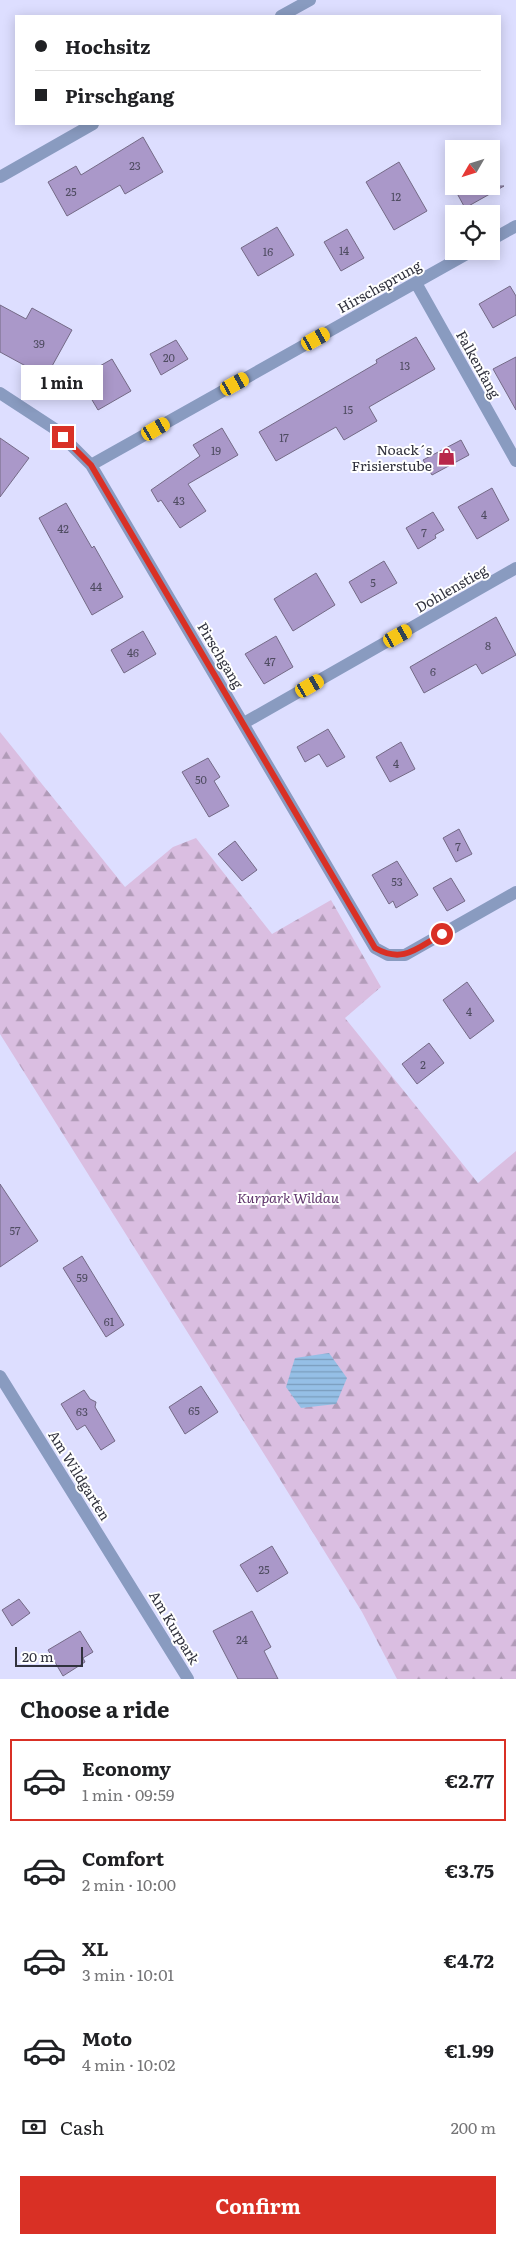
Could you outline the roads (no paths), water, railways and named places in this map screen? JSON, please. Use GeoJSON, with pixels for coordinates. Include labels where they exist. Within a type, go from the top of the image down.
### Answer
{"type":"FeatureCollection","features":[{"type":"Feature","properties":{"kind":"street"},"geometry":{"type":"LineString","coordinates":[[283,15],[310,0]]}},
{"type":"Feature","properties":{"kind":"street"},"geometry":{"type":"LineString","coordinates":[[0,177],[91,125]]}},
{"type":"Feature","properties":{"kind":"street"},"geometry":{"type":"LineString","coordinates":[[500,235],[516,226]]}},
{"type":"Feature","properties":{"kind":"street","name":"Hirschsprung"},"geometry":{"type":"LineString","coordinates":[[91,465],[456,260]]}},
{"type":"Feature","properties":{"kind":"street","name":"Falkenfang"},"geometry":{"type":"LineString","coordinates":[[416,283],[516,461]]}},
{"type":"Feature","properties":{"kind":"street","name":"Pirschgang"},"geometry":{"type":"LineString","coordinates":[[0,393],[55,429],[91,465],[244,724],[349,907],[375,948],[388,955],[405,955],[516,892]]}},
{"type":"Feature","properties":{"kind":"street","name":"Dohlenstieg"},"geometry":{"type":"LineString","coordinates":[[244,724],[516,568]]}},
{"type":"Feature","properties":{"kind":"street","name":"Am Wildgarten"},"geometry":{"type":"LineString","coordinates":[[0,1376],[135,1591]]}},
{"type":"Feature","properties":{"kind":"street","name":"Am Kurpark"},"geometry":{"type":"LineString","coordinates":[[135,1591],[188,1679]]}},
{"type":"Feature","properties":{"kind":"water"},"geometry":{"type":"Polygon","coordinates":[[[329,1353],[347,1378],[336,1404],[301,1408],[286,1387],[295,1358],[329,1353]]]}},
{"type":"Feature","properties":{"kind":"place","name":"Noack´s Frisierstube"},"geometry":{"type":"Point","coordinates":[446,457]}},
{"type":"Feature","properties":{"kind":"park label","name":"Kurpark Wildau"},"geometry":{"type":"Point","coordinates":[288,1197]}}]}
